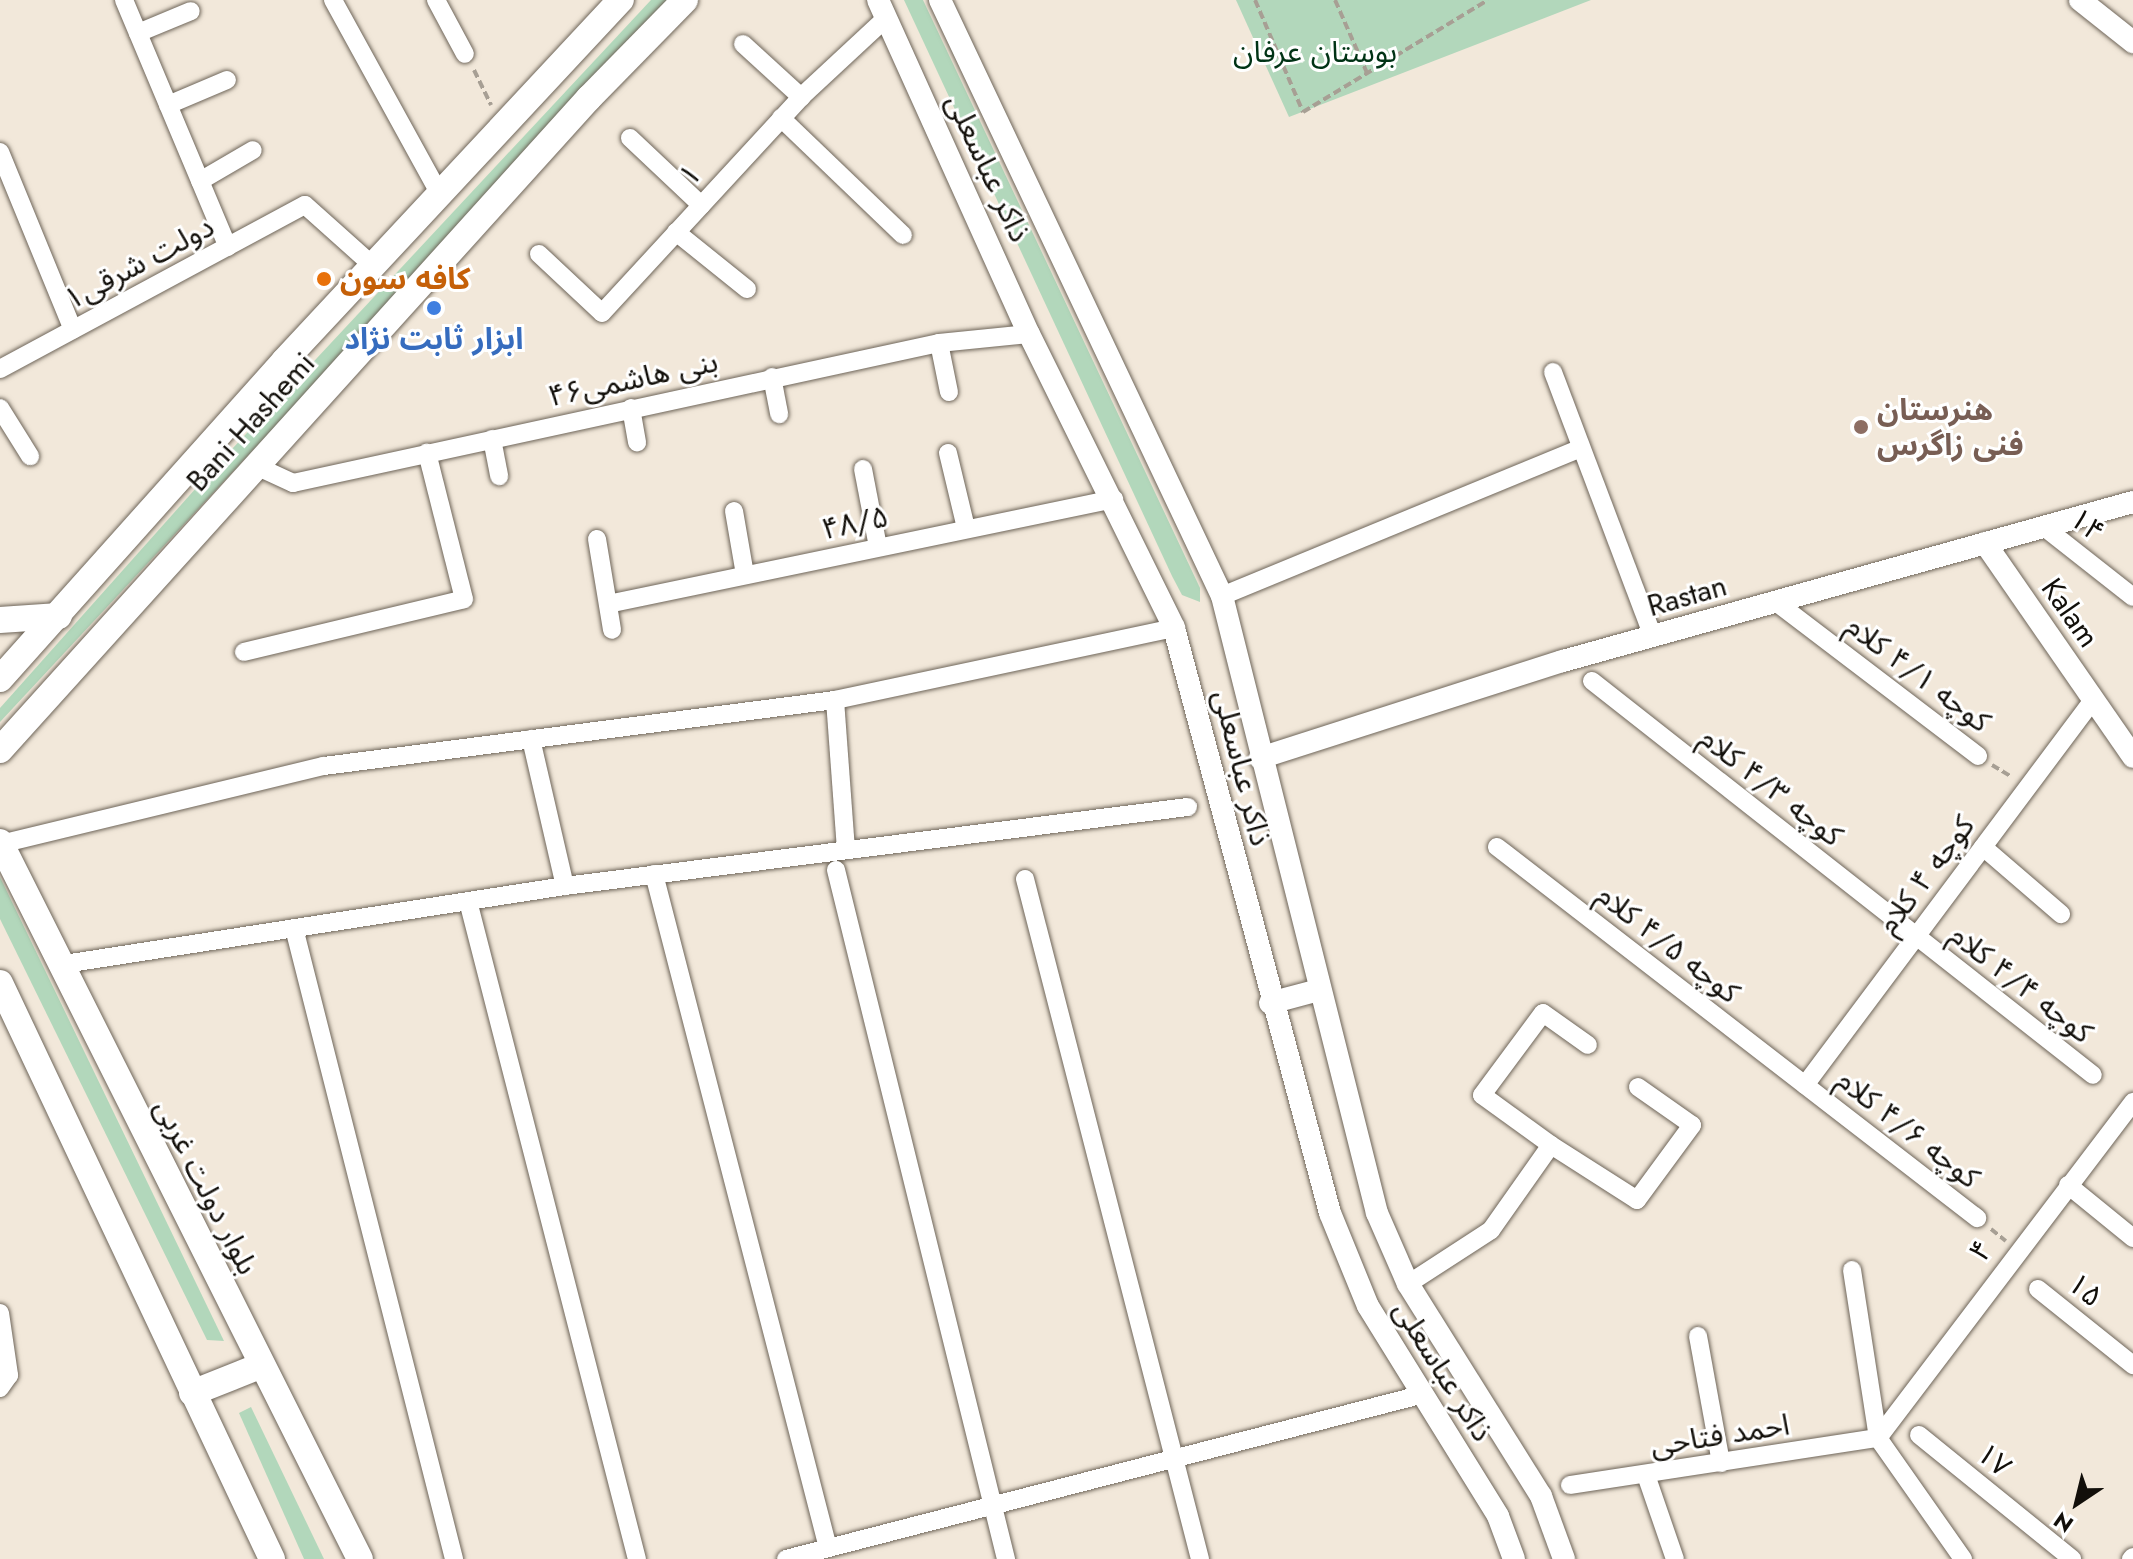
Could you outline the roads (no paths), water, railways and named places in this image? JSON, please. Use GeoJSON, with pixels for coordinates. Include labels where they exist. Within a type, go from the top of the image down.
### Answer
{"type":"FeatureCollection","features":[{"type":"Feature","properties":{"kind":"main road","name":"Bani Hashemi"},"geometry":{"type":"LineString","coordinates":[[0,679],[372,265],[621,0]]}},
{"type":"Feature","properties":{"kind":"main road","name":"Bani Hashemi"},"geometry":{"type":"LineString","coordinates":[[0,750],[254,465],[685,0]]}},
{"type":"Feature","properties":{"kind":"main road"},"geometry":{"type":"LineString","coordinates":[[0,620],[59,616]]}},
{"type":"Feature","properties":{"kind":"main road","name":"بلوار دولت غربی"},"geometry":{"type":"LineString","coordinates":[[0,843],[58,965],[360,1559]]}},
{"type":"Feature","properties":{"kind":"main road"},"geometry":{"type":"LineString","coordinates":[[0,983],[272,1559]]}},
{"type":"Feature","properties":{"kind":"main road"},"geometry":{"type":"LineString","coordinates":[[192,1393],[260,1366]]}},
{"type":"Feature","properties":{"kind":"street"},"geometry":{"type":"LineString","coordinates":[[124,0],[228,247]]}},
{"type":"Feature","properties":{"kind":"street"},"geometry":{"type":"LineString","coordinates":[[333,0],[439,193]]}},
{"type":"Feature","properties":{"kind":"street"},"geometry":{"type":"LineString","coordinates":[[436,0],[465,54]]}},
{"type":"Feature","properties":{"kind":"street","name":"ذاکر عباسعلی"},"geometry":{"type":"LineString","coordinates":[[940,0],[1222,596],[1260,758],[1377,1213],[1408,1284],[1541,1496],[1564,1559]]}},
{"type":"Feature","properties":{"kind":"street"},"geometry":{"type":"LineString","coordinates":[[2080,0],[2133,42]]}},
{"type":"Feature","properties":{"kind":"street","name":"ذاکر عباسعلی"},"geometry":{"type":"LineString","coordinates":[[882,9],[1029,334],[1114,499],[1174,628],[1270,1003],[1330,1213],[1368,1306],[1420,1395],[1498,1516],[1514,1559]]}},
{"type":"Feature","properties":{"kind":"street","name":"۱"},"geometry":{"type":"LineString","coordinates":[[539,254],[602,313],[882,9]]}},
{"type":"Feature","properties":{"kind":"street"},"geometry":{"type":"LineString","coordinates":[[138,33],[191,11]]}},
{"type":"Feature","properties":{"kind":"street"},"geometry":{"type":"LineString","coordinates":[[743,44],[801,97]]}},
{"type":"Feature","properties":{"kind":"street"},"geometry":{"type":"LineString","coordinates":[[168,105],[227,80]]}},
{"type":"Feature","properties":{"kind":"street"},"geometry":{"type":"LineString","coordinates":[[781,118],[903,235]]}},
{"type":"Feature","properties":{"kind":"street"},"geometry":{"type":"LineString","coordinates":[[630,138],[701,205]]}},
{"type":"Feature","properties":{"kind":"street"},"geometry":{"type":"LineString","coordinates":[[200,181],[253,150]]}},
{"type":"Feature","properties":{"kind":"street"},"geometry":{"type":"LineString","coordinates":[[0,152],[73,330]]}},
{"type":"Feature","properties":{"kind":"street","name":"۱دولت شرقی"},"geometry":{"type":"LineString","coordinates":[[0,369],[305,205],[372,265]]}},
{"type":"Feature","properties":{"kind":"street"},"geometry":{"type":"LineString","coordinates":[[676,232],[747,289]]}},
{"type":"Feature","properties":{"kind":"street","name":"بنی هاشمی۴۶"},"geometry":{"type":"LineString","coordinates":[[254,465],[293,483],[939,343],[1029,334]]}},
{"type":"Feature","properties":{"kind":"street"},"geometry":{"type":"LineString","coordinates":[[939,343],[949,392]]}},
{"type":"Feature","properties":{"kind":"street"},"geometry":{"type":"LineString","coordinates":[[1553,372],[1653,636]]}},
{"type":"Feature","properties":{"kind":"street"},"geometry":{"type":"LineString","coordinates":[[772,377],[779,414]]}},
{"type":"Feature","properties":{"kind":"street"},"geometry":{"type":"LineString","coordinates":[[0,408],[30,456]]}},
{"type":"Feature","properties":{"kind":"street"},"geometry":{"type":"LineString","coordinates":[[631,408],[637,442]]}},
{"type":"Feature","properties":{"kind":"street"},"geometry":{"type":"LineString","coordinates":[[492,439],[499,476]]}},
{"type":"Feature","properties":{"kind":"street"},"geometry":{"type":"LineString","coordinates":[[1222,596],[1581,448]]}},
{"type":"Feature","properties":{"kind":"street"},"geometry":{"type":"LineString","coordinates":[[244,652],[464,599],[427,453]]}},
{"type":"Feature","properties":{"kind":"street"},"geometry":{"type":"LineString","coordinates":[[948,453],[966,528]]}},
{"type":"Feature","properties":{"kind":"street"},"geometry":{"type":"LineString","coordinates":[[863,469],[878,547]]}},
{"type":"Feature","properties":{"kind":"street","name":"۴۸/۵"},"geometry":{"type":"LineString","coordinates":[[608,604],[1114,499]]}},
{"type":"Feature","properties":{"kind":"street","name":"Rastan"},"geometry":{"type":"LineString","coordinates":[[1260,758],[1653,636],[2133,502]]}},
{"type":"Feature","properties":{"kind":"street"},"geometry":{"type":"LineString","coordinates":[[734,511],[745,575]]}},
{"type":"Feature","properties":{"kind":"street","name":"۱۴"},"geometry":{"type":"LineString","coordinates":[[2044,527],[2133,597]]}},
{"type":"Feature","properties":{"kind":"street"},"geometry":{"type":"LineString","coordinates":[[597,539],[612,630]]}},
{"type":"Feature","properties":{"kind":"street","name":"Kalam"},"geometry":{"type":"LineString","coordinates":[[1985,543],[2133,757]]}},
{"type":"Feature","properties":{"kind":"street","name":"کوچه ۴/۱ کلام"},"geometry":{"type":"LineString","coordinates":[[1776,602],[1978,756]]}},
{"type":"Feature","properties":{"kind":"street"},"geometry":{"type":"LineString","coordinates":[[0,843],[324,766],[835,700],[1174,628]]}},
{"type":"Feature","properties":{"kind":"street","name":"کوچه ۴/۳ کلام"},"geometry":{"type":"LineString","coordinates":[[1592,681],[1915,937]]}},
{"type":"Feature","properties":{"kind":"street"},"geometry":{"type":"LineString","coordinates":[[835,700],[846,850]]}},
{"type":"Feature","properties":{"kind":"street","name":"کوچه ۴ کلام"},"geometry":{"type":"LineString","coordinates":[[1805,1085],[2093,700]]}},
{"type":"Feature","properties":{"kind":"street"},"geometry":{"type":"LineString","coordinates":[[531,739],[565,886]]}},
{"type":"Feature","properties":{"kind":"street"},"geometry":{"type":"LineString","coordinates":[[58,965],[565,886],[1188,807]]}},
{"type":"Feature","properties":{"kind":"street","name":"کوچه ۴/۵ کلام"},"geometry":{"type":"LineString","coordinates":[[1497,847],[1805,1085]]}},
{"type":"Feature","properties":{"kind":"street"},"geometry":{"type":"LineString","coordinates":[[1983,847],[2061,914]]}},
{"type":"Feature","properties":{"kind":"street"},"geometry":{"type":"LineString","coordinates":[[836,870],[1006,1559]]}},
{"type":"Feature","properties":{"kind":"street"},"geometry":{"type":"LineString","coordinates":[[654,874],[828,1548]]}},
{"type":"Feature","properties":{"kind":"street"},"geometry":{"type":"LineString","coordinates":[[1025,879],[1200,1559]]}},
{"type":"Feature","properties":{"kind":"street"},"geometry":{"type":"LineString","coordinates":[[468,901],[637,1559]]}},
{"type":"Feature","properties":{"kind":"street"},"geometry":{"type":"LineString","coordinates":[[294,928],[454,1559]]}},
{"type":"Feature","properties":{"kind":"street","name":"کوچه ۴/۴ کلام"},"geometry":{"type":"LineString","coordinates":[[1915,937],[2093,1075]]}},
{"type":"Feature","properties":{"kind":"street"},"geometry":{"type":"LineString","coordinates":[[1270,1003],[1319,990]]}},
{"type":"Feature","properties":{"kind":"street"},"geometry":{"type":"LineString","coordinates":[[1588,1045],[1543,1013],[1482,1095],[1551,1145],[1637,1200],[1692,1125],[1638,1087]]}},
{"type":"Feature","properties":{"kind":"street","name":"کوچه ۴/۶ کلام"},"geometry":{"type":"LineString","coordinates":[[1805,1085],[1977,1218]]}},
{"type":"Feature","properties":{"kind":"street","name":"۴"},"geometry":{"type":"LineString","coordinates":[[1878,1438],[2017,1249],[2133,1102]]}},
{"type":"Feature","properties":{"kind":"street"},"geometry":{"type":"LineString","coordinates":[[1408,1284],[1491,1230],[1551,1145]]}},
{"type":"Feature","properties":{"kind":"street"},"geometry":{"type":"LineString","coordinates":[[2068,1185],[2133,1238]]}},
{"type":"Feature","properties":{"kind":"street"},"geometry":{"type":"LineString","coordinates":[[1852,1270],[1878,1438],[1963,1559]]}},
{"type":"Feature","properties":{"kind":"street","name":"۱۵"},"geometry":{"type":"LineString","coordinates":[[2038,1289],[2133,1365]]}},
{"type":"Feature","properties":{"kind":"street"},"geometry":{"type":"LineString","coordinates":[[0,1313],[9,1375],[0,1388]]}},
{"type":"Feature","properties":{"kind":"street"},"geometry":{"type":"LineString","coordinates":[[1698,1336],[1721,1463]]}},
{"type":"Feature","properties":{"kind":"street"},"geometry":{"type":"LineString","coordinates":[[786,1559],[1420,1395]]}},
{"type":"Feature","properties":{"kind":"street","name":"۱۷"},"geometry":{"type":"LineString","coordinates":[[1919,1435],[2072,1559]]}},
{"type":"Feature","properties":{"kind":"street","name":"احمد فتاحی"},"geometry":{"type":"LineString","coordinates":[[1570,1485],[1878,1438]]}},
{"type":"Feature","properties":{"kind":"street"},"geometry":{"type":"LineString","coordinates":[[1646,1475],[1675,1559]]}},
{"type":"Feature","properties":{"kind":"place","name":"کافه سون"},"geometry":{"type":"Point","coordinates":[324,279]}},
{"type":"Feature","properties":{"kind":"place","name":"ابزار ثابت نژاد"},"geometry":{"type":"Point","coordinates":[434,308]}},
{"type":"Feature","properties":{"kind":"place","name":"هنرستان فنی زاگرس"},"geometry":{"type":"Point","coordinates":[1861,427]}},
{"type":"Feature","properties":{"kind":"park label","name":"بوستان عرفان"},"geometry":{"type":"Point","coordinates":[1315,52]}}]}
